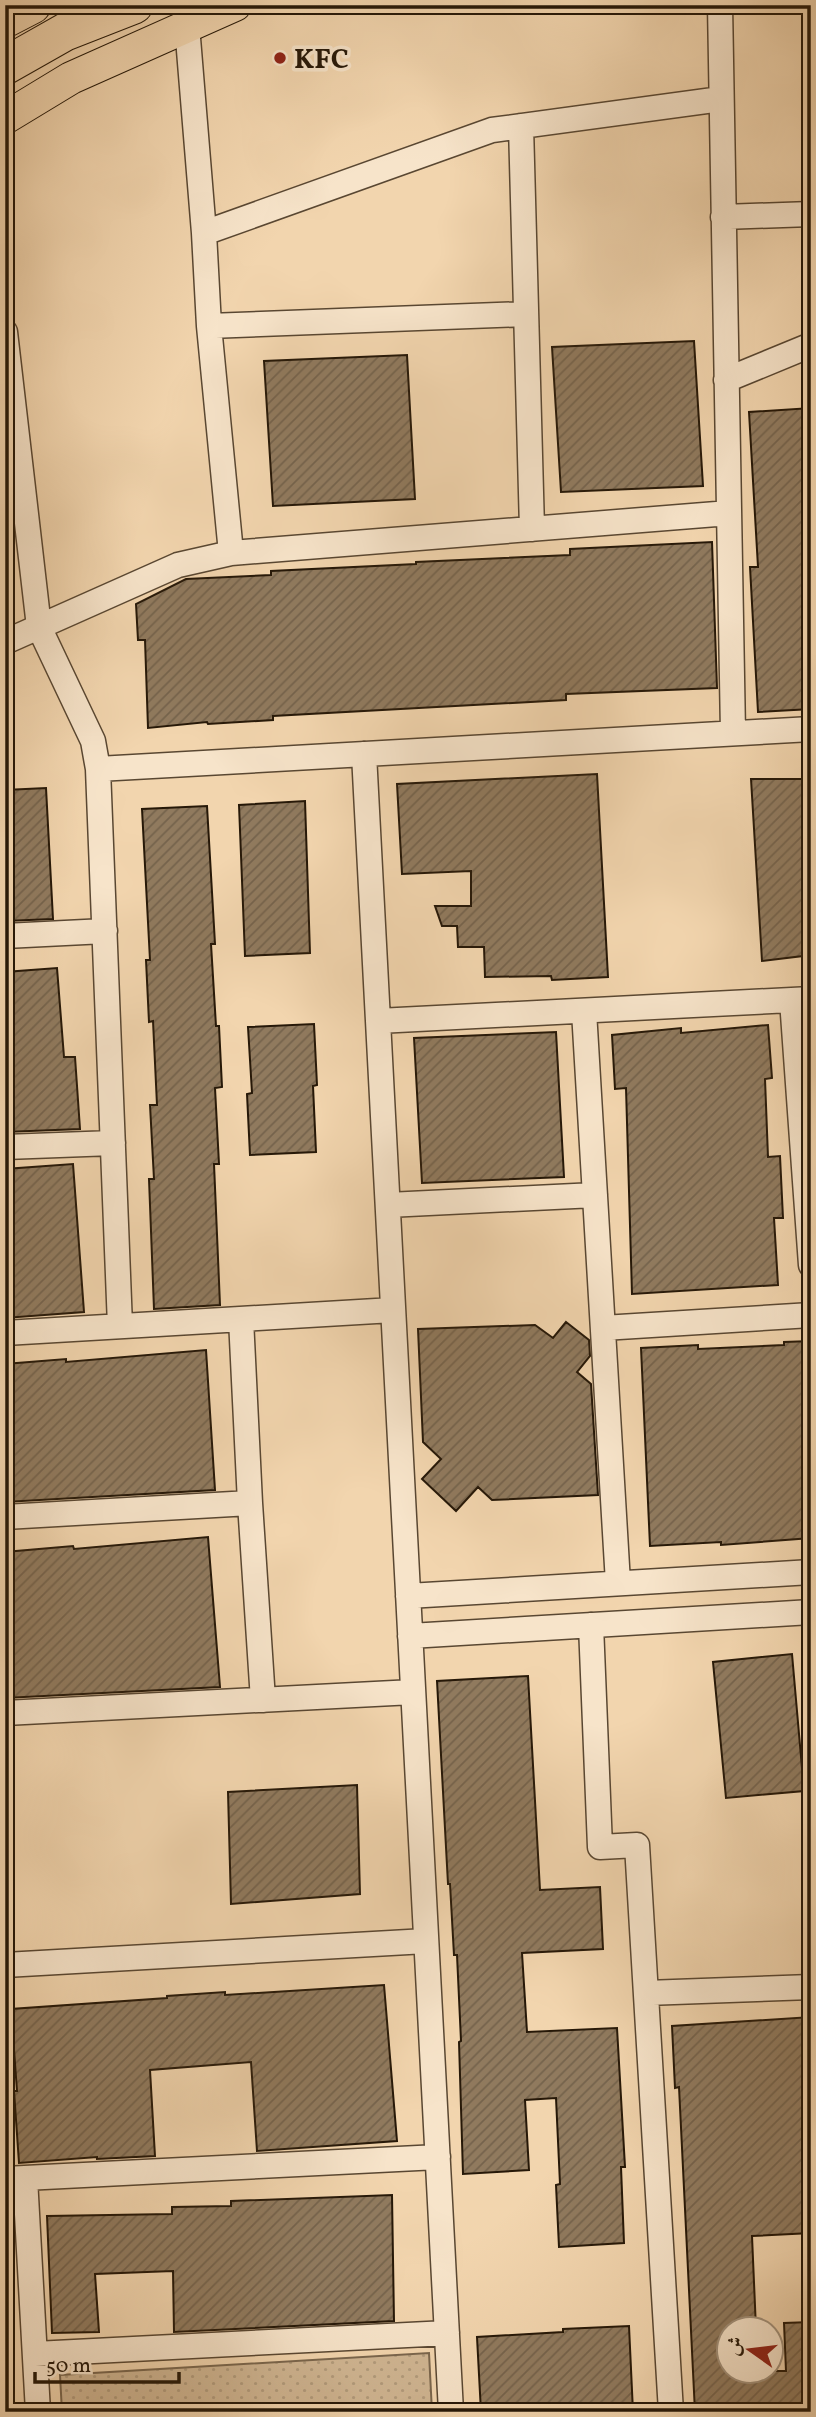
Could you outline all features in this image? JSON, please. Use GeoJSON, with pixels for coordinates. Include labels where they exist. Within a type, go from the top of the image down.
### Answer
{"type":"FeatureCollection","features":[{"type":"Feature","properties":{"kind":"highway"},"geometry":{"type":"LineString","coordinates":[[5,19],[32,5]]}},
{"type":"Feature","properties":{"kind":"highway"},"geometry":{"type":"LineString","coordinates":[[5,66],[65,32],[134,5]]}},
{"type":"Feature","properties":{"kind":"main road"},"geometry":{"type":"LineString","coordinates":[[5,118],[71,78],[234,5]]}},
{"type":"Feature","properties":{"kind":"street"},"geometry":{"type":"LineString","coordinates":[[720,5],[733,733]]}},
{"type":"Feature","properties":{"kind":"street"},"geometry":{"type":"LineString","coordinates":[[187,26],[209,326],[231,554]]}},
{"type":"Feature","properties":{"kind":"street"},"geometry":{"type":"LineString","coordinates":[[204,233],[492,130],[721,99]]}},
{"type":"Feature","properties":{"kind":"street"},"geometry":{"type":"LineString","coordinates":[[521,127],[532,529]]}},
{"type":"Feature","properties":{"kind":"street"},"geometry":{"type":"LineString","coordinates":[[723,217],[811,214]]}},
{"type":"Feature","properties":{"kind":"street"},"geometry":{"type":"LineString","coordinates":[[209,326],[526,314]]}},
{"type":"Feature","properties":{"kind":"street"},"geometry":{"type":"LineString","coordinates":[[5,332],[39,627],[93,741],[98,769],[120,1326]]}},
{"type":"Feature","properties":{"kind":"street"},"geometry":{"type":"LineString","coordinates":[[726,380],[811,345]]}},
{"type":"Feature","properties":{"kind":"street"},"geometry":{"type":"LineString","coordinates":[[5,642],[178,565],[231,554],[729,513]]}},
{"type":"Feature","properties":{"kind":"street"},"geometry":{"type":"LineString","coordinates":[[98,769],[811,729]]}},
{"type":"Feature","properties":{"kind":"street"},"geometry":{"type":"LineString","coordinates":[[364,754],[452,2412]]}},
{"type":"Feature","properties":{"kind":"street"},"geometry":{"type":"LineString","coordinates":[[5,936],[105,931]]}},
{"type":"Feature","properties":{"kind":"street"},"geometry":{"type":"LineString","coordinates":[[378,1021],[801,1000],[811,1265]]}},
{"type":"Feature","properties":{"kind":"street"},"geometry":{"type":"LineString","coordinates":[[584,1011],[618,1584]]}},
{"type":"Feature","properties":{"kind":"street"},"geometry":{"type":"LineString","coordinates":[[5,1147],[113,1143]]}},
{"type":"Feature","properties":{"kind":"street"},"geometry":{"type":"LineString","coordinates":[[388,1205],[595,1195]]}},
{"type":"Feature","properties":{"kind":"street"},"geometry":{"type":"LineString","coordinates":[[5,1332],[393,1310]]}},
{"type":"Feature","properties":{"kind":"street"},"geometry":{"type":"LineString","coordinates":[[603,1328],[811,1315]]}},
{"type":"Feature","properties":{"kind":"street"},"geometry":{"type":"LineString","coordinates":[[241,1319],[250,1503],[264,1700]]}},
{"type":"Feature","properties":{"kind":"street"},"geometry":{"type":"LineString","coordinates":[[5,1517],[250,1503]]}},
{"type":"Feature","properties":{"kind":"street"},"geometry":{"type":"LineString","coordinates":[[408,1596],[811,1572]]}},
{"type":"Feature","properties":{"kind":"street"},"geometry":{"type":"LineString","coordinates":[[410,1636],[811,1612]]}},
{"type":"Feature","properties":{"kind":"street"},"geometry":{"type":"LineString","coordinates":[[591,1625],[600,1847],[637,1845],[671,2412]]}},
{"type":"Feature","properties":{"kind":"street"},"geometry":{"type":"LineString","coordinates":[[5,1713],[413,1692]]}},
{"type":"Feature","properties":{"kind":"street"},"geometry":{"type":"LineString","coordinates":[[5,1965],[426,1941]]}},
{"type":"Feature","properties":{"kind":"street"},"geometry":{"type":"LineString","coordinates":[[646,1993],[811,1987]]}},
{"type":"Feature","properties":{"kind":"street"},"geometry":{"type":"LineString","coordinates":[[38,2412],[35,2354],[15,2178],[438,2157]]}},
{"type":"Feature","properties":{"kind":"street"},"geometry":{"type":"LineString","coordinates":[[35,2354],[447,2333]]}},
{"type":"Feature","properties":{"kind":"shaded area"},"geometry":{"type":"Polygon","coordinates":[[[429,2353],[432,2412],[62,2412],[60,2375],[429,2353]]]}},
{"type":"Feature","properties":{"kind":"building"},"geometry":{"type":"Polygon","coordinates":[[[694,341],[703,486],[561,492],[552,347],[694,341]]]}},
{"type":"Feature","properties":{"kind":"building"},"geometry":{"type":"Polygon","coordinates":[[[407,355],[415,499],[273,506],[264,361],[407,355]]]}},
{"type":"Feature","properties":{"kind":"building"},"geometry":{"type":"Polygon","coordinates":[[[811,408],[811,709],[758,712],[750,567],[758,567],[749,412],[811,408]]]}},
{"type":"Feature","properties":{"kind":"building"},"geometry":{"type":"Polygon","coordinates":[[[712,542],[717,688],[566,694],[566,700],[273,716],[273,720],[207,722],[148,728],[145,640],[138,640],[136,604],[186,579],[271,575],[271,571],[570,555],[570,549],[712,542]]]}},
{"type":"Feature","properties":{"kind":"building"},"geometry":{"type":"Polygon","coordinates":[[[597,774],[608,977],[552,980],[551,976],[485,977],[484,947],[458,947],[457,926],[442,926],[435,906],[471,906],[471,871],[402,874],[397,784],[597,774]]]}},
{"type":"Feature","properties":{"kind":"building"},"geometry":{"type":"Polygon","coordinates":[[[751,779],[806,779],[811,853],[811,955],[762,961],[751,779]]]}},
{"type":"Feature","properties":{"kind":"building"},"geometry":{"type":"Polygon","coordinates":[[[46,788],[53,919],[5,921],[5,790],[46,788]]]}},
{"type":"Feature","properties":{"kind":"building"},"geometry":{"type":"Polygon","coordinates":[[[305,801],[310,953],[245,956],[239,805],[305,801]]]}},
{"type":"Feature","properties":{"kind":"building"},"geometry":{"type":"Polygon","coordinates":[[[207,806],[215,944],[211,944],[222,1087],[215,1088],[219,1164],[214,1164],[220,1305],[154,1309],[149,1179],[154,1179],[150,1105],[157,1105],[153,1021],[149,1022],[146,960],[150,960],[142,809],[207,806]]]}},
{"type":"Feature","properties":{"kind":"building"},"geometry":{"type":"Polygon","coordinates":[[[57,968],[64,1057],[75,1057],[80,1129],[5,1132],[5,972],[57,968]]]}},
{"type":"Feature","properties":{"kind":"building"},"geometry":{"type":"Polygon","coordinates":[[[314,1024],[316,1152],[250,1155],[247,1094],[252,1093],[248,1027],[314,1024]]]}},
{"type":"Feature","properties":{"kind":"building"},"geometry":{"type":"Polygon","coordinates":[[[768,1025],[772,1078],[765,1079],[768,1157],[780,1156],[783,1218],[774,1218],[778,1285],[632,1294],[626,1088],[615,1089],[612,1035],[681,1028],[681,1033],[768,1025]]]}},
{"type":"Feature","properties":{"kind":"building"},"geometry":{"type":"Polygon","coordinates":[[[556,1032],[564,1177],[422,1183],[414,1038],[556,1032]]]}},
{"type":"Feature","properties":{"kind":"building"},"geometry":{"type":"Polygon","coordinates":[[[73,1164],[84,1312],[5,1318],[5,1169],[73,1164]]]}},
{"type":"Feature","properties":{"kind":"building"},"geometry":{"type":"Polygon","coordinates":[[[566,1322],[589,1340],[590,1356],[577,1372],[591,1384],[598,1495],[492,1500],[478,1487],[456,1511],[422,1479],[441,1459],[423,1442],[418,1329],[535,1325],[553,1338],[566,1322]]]}},
{"type":"Feature","properties":{"kind":"building"},"geometry":{"type":"Polygon","coordinates":[[[811,1341],[811,1538],[721,1545],[721,1542],[650,1546],[641,1348],[698,1345],[698,1349],[811,1341]]]}},
{"type":"Feature","properties":{"kind":"building"},"geometry":{"type":"Polygon","coordinates":[[[206,1350],[215,1490],[5,1502],[5,1364],[66,1359],[66,1362],[206,1350]]]}},
{"type":"Feature","properties":{"kind":"building"},"geometry":{"type":"Polygon","coordinates":[[[208,1537],[220,1687],[5,1698],[5,1552],[208,1537]]]}},
{"type":"Feature","properties":{"kind":"building"},"geometry":{"type":"Polygon","coordinates":[[[792,1654],[804,1791],[726,1798],[713,1662],[792,1654]]]}},
{"type":"Feature","properties":{"kind":"building"},"geometry":{"type":"Polygon","coordinates":[[[528,1676],[540,1890],[600,1887],[603,1949],[522,1953],[527,2032],[617,2028],[625,2167],[621,2167],[624,2243],[559,2247],[556,2185],[560,2184],[556,2098],[525,2100],[529,2170],[463,2174],[457,1955],[454,1955],[448,1884],[437,1681],[528,1676]]]}},
{"type":"Feature","properties":{"kind":"building"},"geometry":{"type":"Polygon","coordinates":[[[357,1785],[360,1894],[231,1904],[228,1792],[357,1785]]]}},
{"type":"Feature","properties":{"kind":"building"},"geometry":{"type":"Polygon","coordinates":[[[384,1985],[397,2141],[257,2151],[251,2062],[150,2070],[155,2156],[19,2163],[11,2009],[225,1992],[225,1995],[384,1985]]]}},
{"type":"Feature","properties":{"kind":"building"},"geometry":{"type":"Polygon","coordinates":[[[811,2017],[811,2233],[752,2236],[755,2316],[714,2316],[714,2386],[784,2386],[784,2323],[811,2322],[811,2412],[695,2412],[679,2087],[675,2088],[672,2026],[811,2017]]]}},
{"type":"Feature","properties":{"kind":"building"},"geometry":{"type":"Polygon","coordinates":[[[392,2195],[394,2321],[174,2332],[173,2271],[95,2274],[99,2332],[52,2333],[47,2216],[172,2214],[172,2207],[231,2206],[231,2201],[392,2195]]]}},
{"type":"Feature","properties":{"kind":"building"},"geometry":{"type":"Polygon","coordinates":[[[629,2326],[633,2412],[481,2412],[477,2337],[629,2326]]]}},
{"type":"Feature","properties":{"kind":"place","name":"KFC"},"geometry":{"type":"Point","coordinates":[280,58]}}]}
